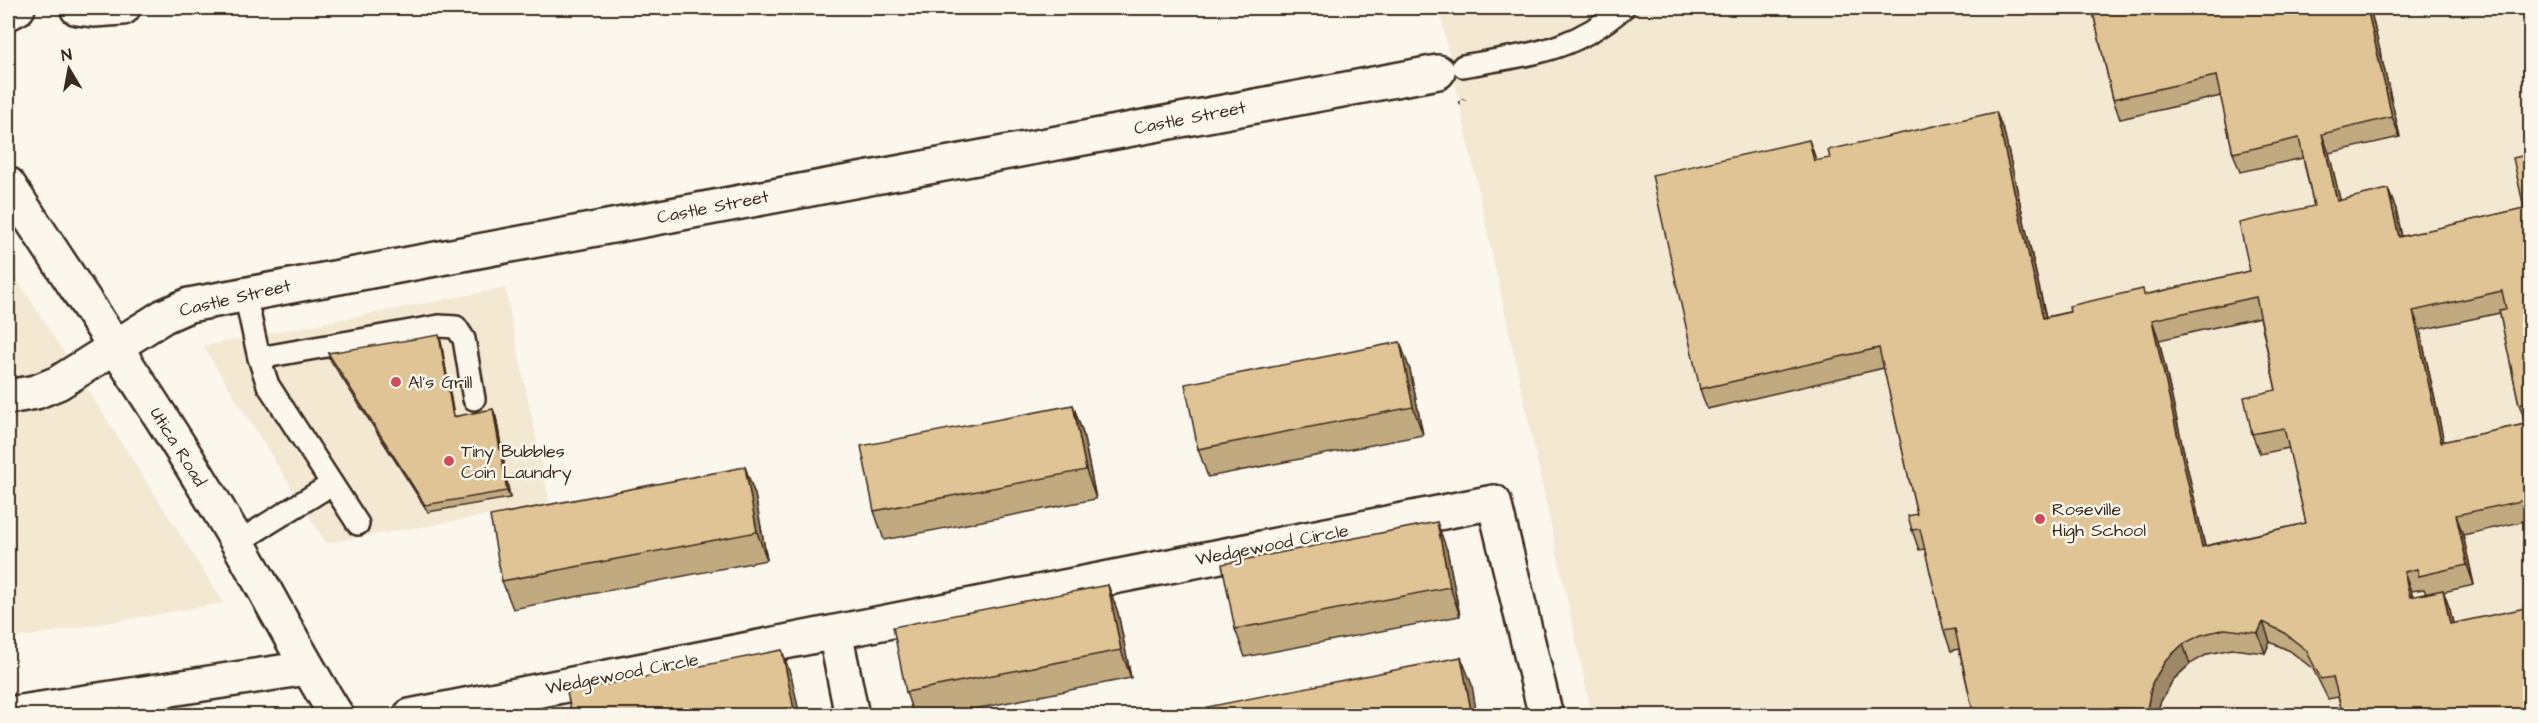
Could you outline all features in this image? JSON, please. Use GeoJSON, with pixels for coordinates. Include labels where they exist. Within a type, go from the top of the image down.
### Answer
{"type":"FeatureCollection","features":[{"type":"Feature","properties":{"kind":"street"},"geometry":{"type":"LineString","coordinates":[[8,13],[18,8]]}},
{"type":"Feature","properties":{"kind":"street"},"geometry":{"type":"LineString","coordinates":[[77,8],[93,10],[123,8]]}},
{"type":"Feature","properties":{"kind":"street","name":"Castle Street"},"geometry":{"type":"LineString","coordinates":[[8,397],[36,392],[58,383],[164,316],[189,305],[1451,69]]}},
{"type":"Feature","properties":{"kind":"street","name":"Utica Road"},"geometry":{"type":"LineString","coordinates":[[9,191],[115,347],[237,542],[307,668],[337,716]]}},
{"type":"Feature","properties":{"kind":"street","name":"Wedgewood Circle"},"geometry":{"type":"LineString","coordinates":[[410,716],[1494,501],[1546,716]]}},
{"type":"Feature","properties":{"kind":"street"},"geometry":{"type":"LineString","coordinates":[[835,632],[852,716]]}},
{"type":"Feature","properties":{"kind":"street"},"geometry":{"type":"LineString","coordinates":[[8,714],[307,668]]}},
{"type":"Feature","properties":{"kind":"lane"},"geometry":{"type":"LineString","coordinates":[[1451,69],[1557,49],[1586,36],[1623,8]]}},
{"type":"Feature","properties":{"kind":"lane"},"geometry":{"type":"LineString","coordinates":[[245,294],[259,358],[268,385],[358,524]]}},
{"type":"Feature","properties":{"kind":"lane"},"geometry":{"type":"LineString","coordinates":[[259,358],[439,326],[456,327],[464,339],[474,399]]}},
{"type":"Feature","properties":{"kind":"lane"},"geometry":{"type":"LineString","coordinates":[[237,542],[332,484]]}},
{"type":"Feature","properties":{"kind":"shaded area","name":"Roseville High School"},"geometry":{"type":"Polygon","coordinates":[[[1439,8],[2530,8],[2530,715],[1592,715],[1439,8]]]}},
{"type":"Feature","properties":{"kind":"shaded area"},"geometry":{"type":"Polygon","coordinates":[[[8,265],[224,603],[16,638],[8,625],[8,265]]]}},
{"type":"Feature","properties":{"kind":"shaded area"},"geometry":{"type":"Polygon","coordinates":[[[505,288],[550,505],[326,543],[203,346],[505,288]]]}},
{"type":"Feature","properties":{"kind":"building","name":"Roseville High School"},"geometry":{"type":"Polygon","coordinates":[[[2092,8],[2367,8],[2392,117],[2322,134],[2337,201],[2388,189],[2399,237],[2524,208],[2513,158],[2530,154],[2530,411],[2528,402],[2519,404],[2499,310],[2506,309],[2502,291],[2413,311],[2441,442],[2530,423],[2530,499],[2456,515],[2467,565],[2419,576],[2417,569],[2404,572],[2410,597],[2443,590],[2450,624],[2530,607],[2530,716],[2340,716],[2341,707],[2333,677],[2321,679],[2306,650],[2283,632],[2263,622],[2258,633],[2225,629],[2201,635],[2183,644],[2166,660],[2152,683],[2147,709],[2111,708],[2112,716],[1974,716],[1955,629],[1944,631],[1920,529],[1912,530],[1908,516],[1917,514],[1879,348],[1700,389],[1652,175],[1809,140],[1814,161],[1830,158],[1828,150],[1996,112],[2043,318],[2070,312],[2069,306],[2143,289],[2144,295],[2250,271],[2239,223],[2314,206],[2299,138],[2233,153],[2216,76],[2113,99],[2092,8]],[[2256,297],[2152,320],[2202,547],[2306,523],[2284,428],[2252,434],[2244,397],[2276,390],[2256,297]]]}},
{"type":"Feature","properties":{"kind":"building"},"geometry":{"type":"Polygon","coordinates":[[[439,335],[453,417],[493,409],[507,491],[425,505],[328,353],[439,335]]]}},
{"type":"Feature","properties":{"kind":"building"},"geometry":{"type":"Polygon","coordinates":[[[1400,342],[1413,407],[1198,449],[1185,384],[1400,342]]]}},
{"type":"Feature","properties":{"kind":"building"},"geometry":{"type":"Polygon","coordinates":[[[1073,405],[1086,470],[874,511],[861,446],[1073,405]]]}},
{"type":"Feature","properties":{"kind":"building"},"geometry":{"type":"Polygon","coordinates":[[[745,467],[757,532],[502,581],[490,516],[745,467]]]}},
{"type":"Feature","properties":{"kind":"building"},"geometry":{"type":"Polygon","coordinates":[[[1437,522],[1450,587],[1235,629],[1222,564],[1437,522]]]}},
{"type":"Feature","properties":{"kind":"building"},"geometry":{"type":"Polygon","coordinates":[[[1108,585],[1121,650],[906,692],[893,627],[1108,585]]]}},
{"type":"Feature","properties":{"kind":"building"},"geometry":{"type":"Polygon","coordinates":[[[782,650],[795,715],[572,716],[567,692],[782,650]]]}},
{"type":"Feature","properties":{"kind":"building"},"geometry":{"type":"Polygon","coordinates":[[[1461,657],[1472,716],[1208,716],[1207,707],[1461,657]]]}},
{"type":"Feature","properties":{"kind":"building"},"geometry":{"type":"Polygon","coordinates":[[[1175,712],[1176,716],[1158,716],[1175,712]]]}},
{"type":"Feature","properties":{"kind":"place","name":"Al's Grill"},"geometry":{"type":"Point","coordinates":[396,382]}},
{"type":"Feature","properties":{"kind":"place","name":"Tiny Bubbles Coin Laundry"},"geometry":{"type":"Point","coordinates":[449,461]}},
{"type":"Feature","properties":{"kind":"place","name":"Roseville High School"},"geometry":{"type":"Point","coordinates":[2040,519]}}]}
